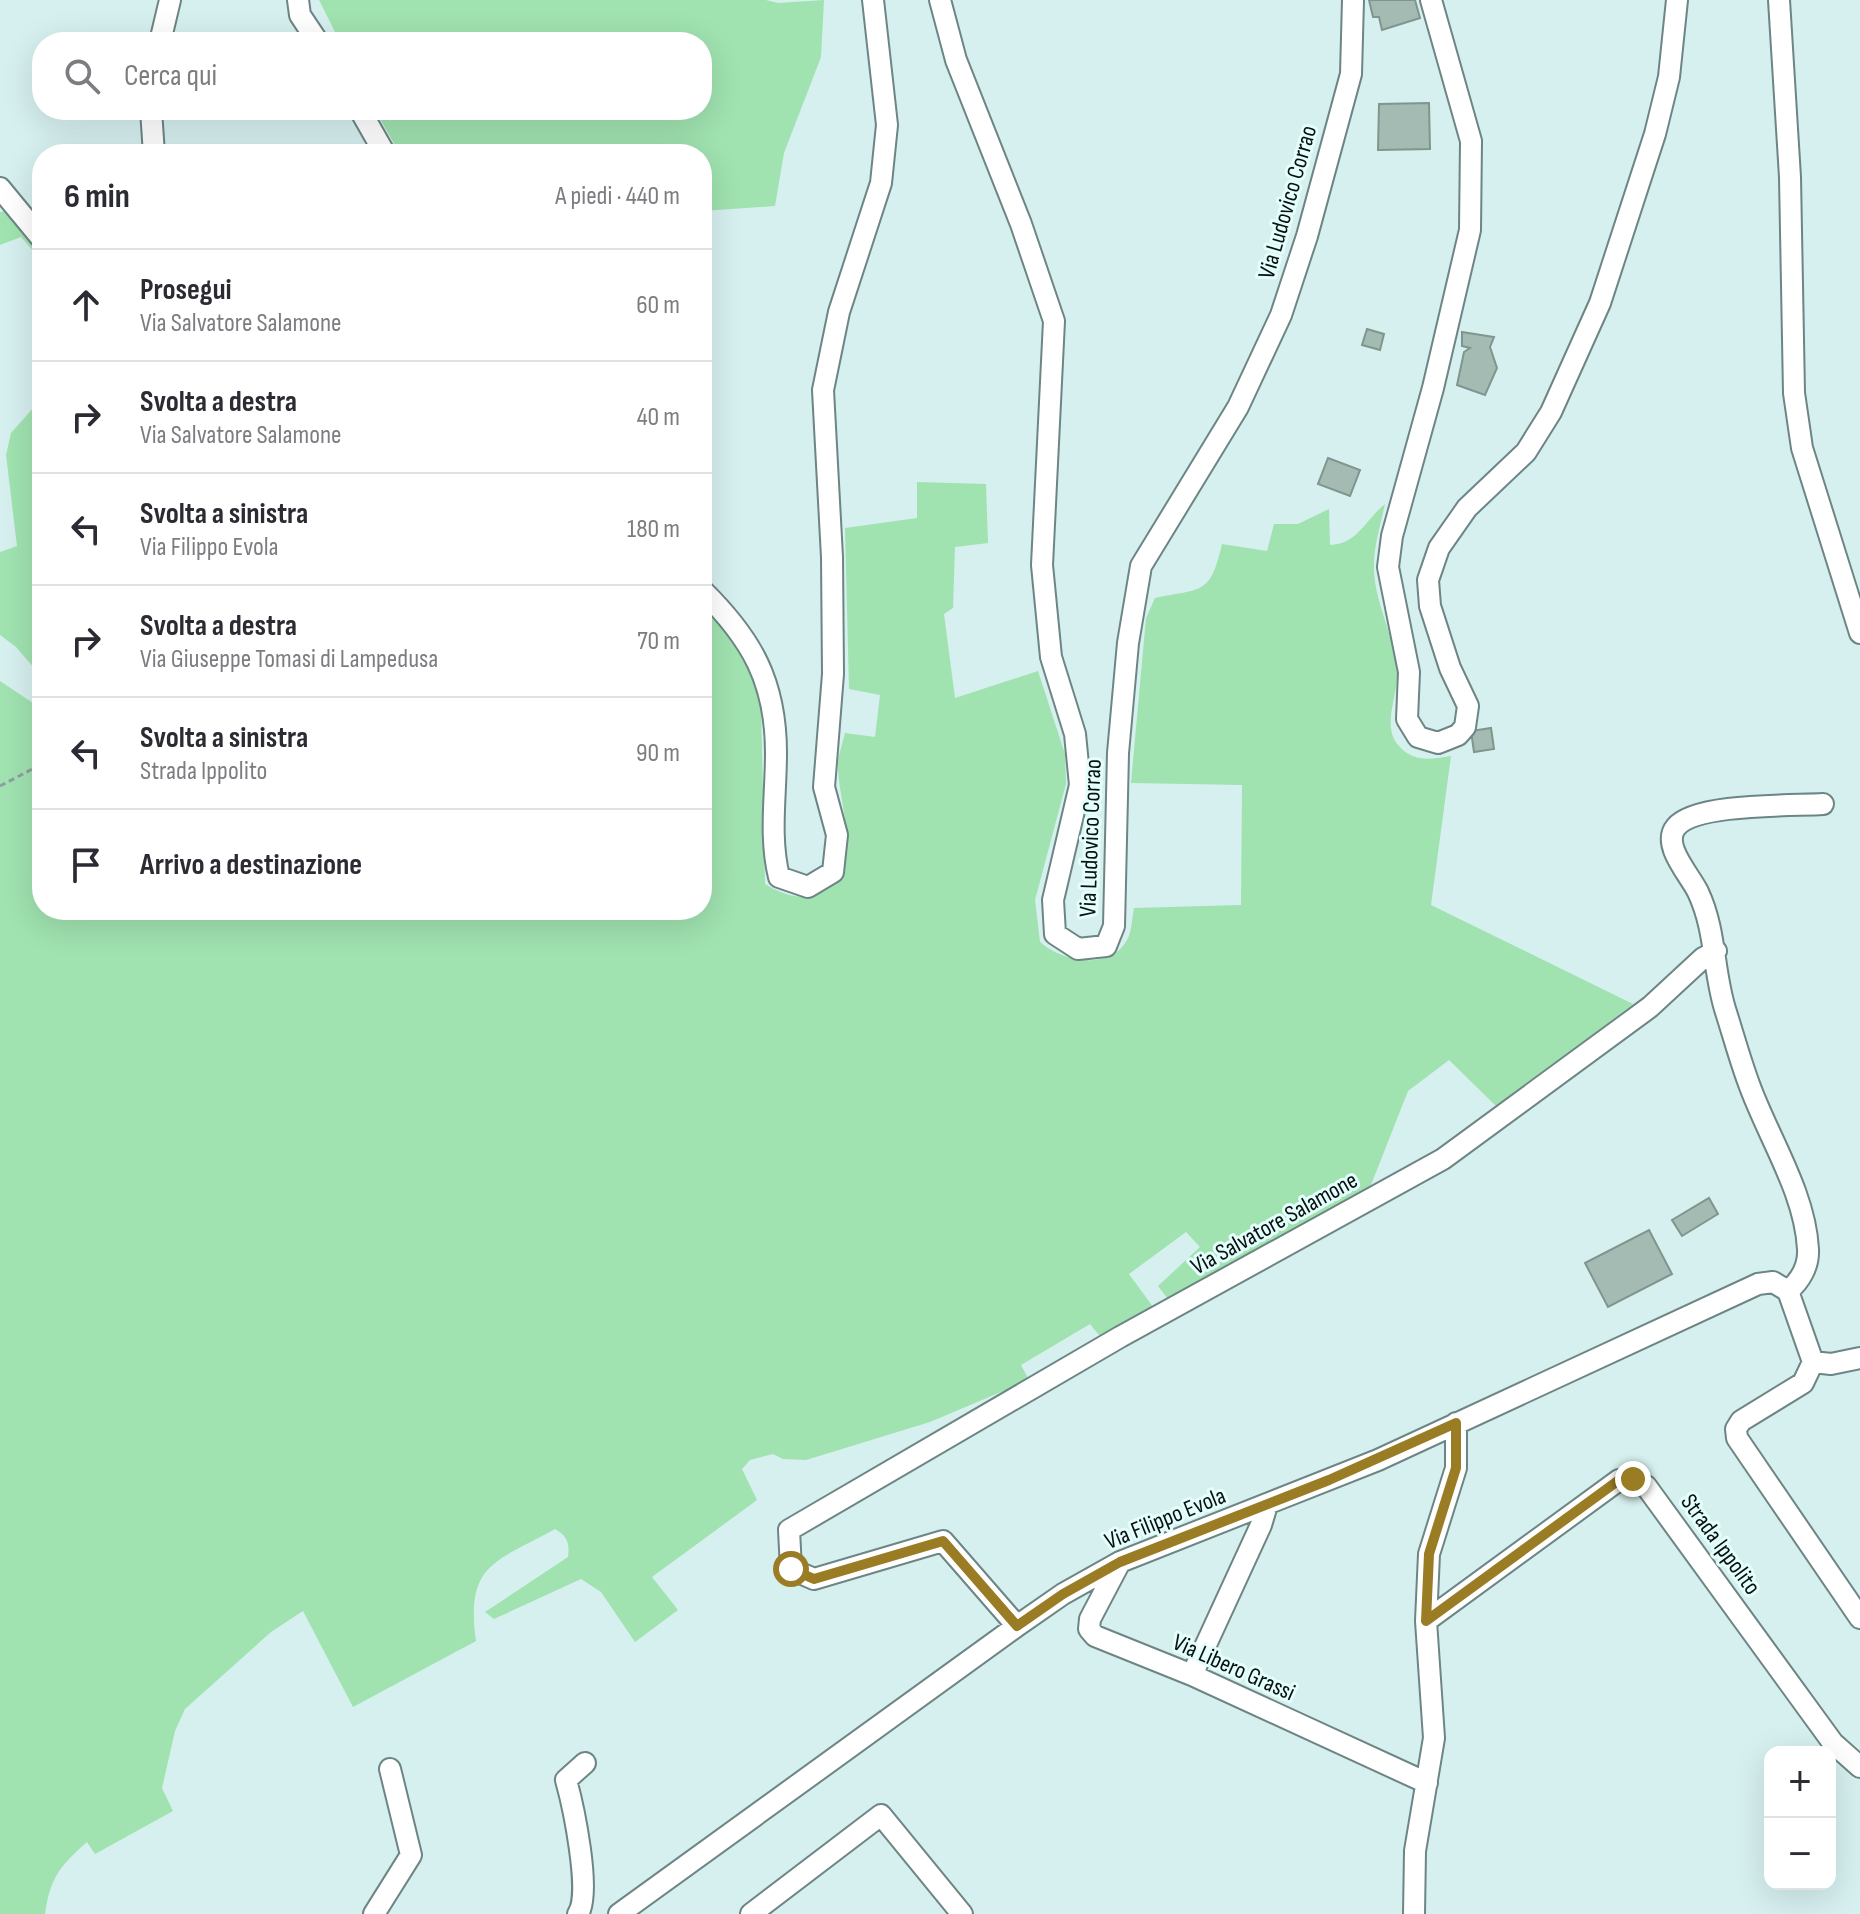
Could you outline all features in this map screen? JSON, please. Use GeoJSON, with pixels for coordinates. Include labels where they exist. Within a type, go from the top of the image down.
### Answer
{"type":"FeatureCollection","features":[{"type":"Feature","properties":{"kind":"street"},"geometry":{"type":"LineString","coordinates":[[162,32],[170,0]]}},
{"type":"Feature","properties":{"kind":"street"},"geometry":{"type":"LineString","coordinates":[[298,0],[300,15],[311,32]]}},
{"type":"Feature","properties":{"kind":"street"},"geometry":{"type":"LineString","coordinates":[[712,600],[728,615],[767,676],[777,751],[772,849],[779,877],[808,887],[833,872],[837,835],[824,787],[830,739],[833,659],[823,390],[839,312],[881,183],[887,125],[873,0]]}},
{"type":"Feature","properties":{"kind":"street","name":"Via Ludovico Corrao"},"geometry":{"type":"LineString","coordinates":[[940,0],[956,60],[1021,224],[1054,321],[1042,565],[1051,657],[1075,734],[1080,785],[1053,900],[1055,934],[1078,949],[1106,946],[1114,926],[1118,753],[1128,643],[1141,566],[1238,407],[1281,315],[1307,236],[1351,74],[1353,0]]}},
{"type":"Feature","properties":{"kind":"street"},"geometry":{"type":"LineString","coordinates":[[1431,0],[1471,141],[1470,230],[1433,388],[1392,536],[1388,567],[1409,672],[1407,719],[1418,737],[1438,743],[1458,735],[1465,727],[1468,706],[1450,668],[1434,619],[1428,580],[1439,548],[1467,508],[1526,452],[1543,425],[1600,303],[1655,134],[1669,77],[1677,0]]}},
{"type":"Feature","properties":{"kind":"street"},"geometry":{"type":"LineString","coordinates":[[1779,0],[1790,177],[1794,393],[1802,448],[1860,633]]}},
{"type":"Feature","properties":{"kind":"street"},"geometry":{"type":"LineString","coordinates":[[152,120],[153,144]]}},
{"type":"Feature","properties":{"kind":"street"},"geometry":{"type":"LineString","coordinates":[[366,120],[379,144]]}},
{"type":"Feature","properties":{"kind":"street"},"geometry":{"type":"LineString","coordinates":[[0,188],[32,227]]}},
{"type":"Feature","properties":{"kind":"street"},"geometry":{"type":"LineString","coordinates":[[1823,804],[1716,811],[1679,823],[1672,832],[1672,843],[1698,892],[1716,951],[1723,1004],[1748,1083],[1798,1202],[1808,1250],[1806,1267],[1797,1284],[1788,1291],[1813,1362],[1803,1383],[1741,1421],[1736,1429],[1737,1438],[1860,1618]]}},
{"type":"Feature","properties":{"kind":"street","name":"Via Salvatore Salamone"},"geometry":{"type":"LineString","coordinates":[[1017,1626],[943,1541],[814,1579],[791,1569],[789,1530],[1120,1337],[1443,1159],[1650,1007],[1703,958],[1716,951]]}},
{"type":"Feature","properties":{"kind":"street","name":"Via Filippo Evola"},"geometry":{"type":"LineString","coordinates":[[619,1914],[1017,1626],[1063,1594],[1120,1562],[1267,1505],[1456,1423],[1758,1284],[1773,1282],[1788,1291]]}},
{"type":"Feature","properties":{"kind":"street"},"geometry":{"type":"LineString","coordinates":[[1813,1362],[1831,1364],[1860,1358]]}},
{"type":"Feature","properties":{"kind":"street"},"geometry":{"type":"LineString","coordinates":[[1414,1914],[1415,1851],[1435,1711],[1426,1621],[1429,1554],[1456,1468],[1456,1423]]}},
{"type":"Feature","properties":{"kind":"street","name":"Strada Ippolito"},"geometry":{"type":"LineString","coordinates":[[1426,1621],[1619,1480],[1633,1479],[1646,1486],[1833,1743],[1860,1767]]}},
{"type":"Feature","properties":{"kind":"street"},"geometry":{"type":"LineString","coordinates":[[1192,1675],[1261,1525],[1267,1505]]}},
{"type":"Feature","properties":{"kind":"street","name":"Via Libero Grassi"},"geometry":{"type":"LineString","coordinates":[[1120,1562],[1090,1619],[1089,1629],[1095,1636],[1192,1675],[1427,1783]]}},
{"type":"Feature","properties":{"kind":"street"},"geometry":{"type":"LineString","coordinates":[[578,1914],[582,1901],[580,1860],[566,1780],[585,1763]]}},
{"type":"Feature","properties":{"kind":"street"},"geometry":{"type":"LineString","coordinates":[[374,1914],[411,1855],[390,1769]]}},
{"type":"Feature","properties":{"kind":"street"},"geometry":{"type":"LineString","coordinates":[[751,1914],[881,1815],[962,1914]]}},
{"type":"Feature","properties":{"kind":"path"},"geometry":{"type":"LineString","coordinates":[[0,786],[32,769]]}},
{"type":"Feature","properties":{"kind":"green space"},"geometry":{"type":"Polygon","coordinates":[[[319,0],[766,0],[778,3],[824,0],[821,57],[784,153],[775,206],[712,210],[712,144],[394,144],[381,120],[712,120],[712,32],[335,32],[319,0]]]}},
{"type":"Feature","properties":{"kind":"green space"},"geometry":{"type":"Polygon","coordinates":[[[10,210],[32,236],[32,250],[21,237],[0,245],[0,212],[10,210]]]}},
{"type":"Feature","properties":{"kind":"green space"},"geometry":{"type":"Polygon","coordinates":[[[32,409],[32,665],[0,635],[0,552],[17,546],[6,455],[11,433],[32,409]]]}},
{"type":"Feature","properties":{"kind":"green space"},"geometry":{"type":"Polygon","coordinates":[[[917,482],[986,484],[988,543],[955,547],[953,608],[944,614],[955,698],[1038,671],[1065,754],[1066,784],[1035,900],[1040,942],[1049,949],[1073,958],[1098,960],[1119,950],[1127,940],[1134,908],[1241,905],[1242,785],[1131,783],[1146,618],[1155,598],[1202,587],[1213,573],[1222,544],[1267,551],[1274,524],[1298,524],[1329,509],[1330,545],[1340,544],[1354,536],[1385,504],[1374,565],[1377,592],[1396,660],[1397,683],[1391,730],[1399,746],[1411,755],[1424,758],[1451,756],[1431,905],[1633,1004],[1497,1107],[1449,1060],[1408,1091],[1369,1190],[1171,1303],[1158,1286],[1200,1247],[1186,1232],[1129,1274],[1156,1311],[1103,1340],[1090,1324],[1021,1365],[1029,1380],[930,1422],[806,1460],[783,1459],[773,1454],[750,1460],[742,1469],[757,1500],[652,1577],[678,1610],[635,1642],[601,1592],[581,1579],[494,1619],[485,1612],[568,1557],[567,1540],[555,1529],[516,1549],[489,1568],[475,1595],[476,1641],[353,1707],[303,1611],[271,1632],[185,1709],[175,1731],[162,1788],[173,1811],[95,1854],[87,1842],[70,1858],[53,1882],[45,1914],[0,1914],[0,681],[32,702],[32,920],[712,920],[712,612],[737,641],[761,702],[765,884],[790,895],[818,893],[833,883],[842,870],[846,854],[847,836],[838,763],[845,733],[875,737],[880,695],[849,689],[845,528],[917,518],[917,482]]]}},
{"type":"Feature","properties":{"kind":"building"},"geometry":{"type":"Polygon","coordinates":[[[1369,0],[1415,0],[1420,18],[1382,30],[1379,17],[1373,17],[1369,0]]]}},
{"type":"Feature","properties":{"kind":"building"},"geometry":{"type":"Polygon","coordinates":[[[1429,103],[1430,149],[1378,150],[1379,104],[1429,103]]]}},
{"type":"Feature","properties":{"kind":"building"},"geometry":{"type":"Polygon","coordinates":[[[1367,329],[1384,334],[1380,350],[1362,345],[1367,329]]]}},
{"type":"Feature","properties":{"kind":"building"},"geometry":{"type":"Polygon","coordinates":[[[1462,332],[1494,337],[1490,347],[1497,368],[1485,395],[1457,385],[1464,352],[1470,348],[1462,346],[1462,332]]]}},
{"type":"Feature","properties":{"kind":"building"},"geometry":{"type":"Polygon","coordinates":[[[1328,458],[1360,470],[1350,496],[1318,484],[1328,458]]]}},
{"type":"Feature","properties":{"kind":"building"},"geometry":{"type":"Polygon","coordinates":[[[1491,728],[1494,749],[1474,752],[1471,731],[1491,728]]]}},
{"type":"Feature","properties":{"kind":"building"},"geometry":{"type":"Polygon","coordinates":[[[1709,1198],[1718,1214],[1682,1236],[1672,1220],[1709,1198]]]}},
{"type":"Feature","properties":{"kind":"building"},"geometry":{"type":"Polygon","coordinates":[[[1649,1230],[1672,1274],[1608,1307],[1585,1263],[1649,1230]]]}},
{"type":"Feature","properties":{"kind":"route"},"geometry":{"type":"LineString","coordinates":[[791,1569],[814,1579],[943,1541],[1017,1626],[1063,1594],[1120,1562],[1378,1460],[1456,1423],[1456,1468],[1429,1554],[1426,1621],[1619,1480],[1633,1479]]}}]}
